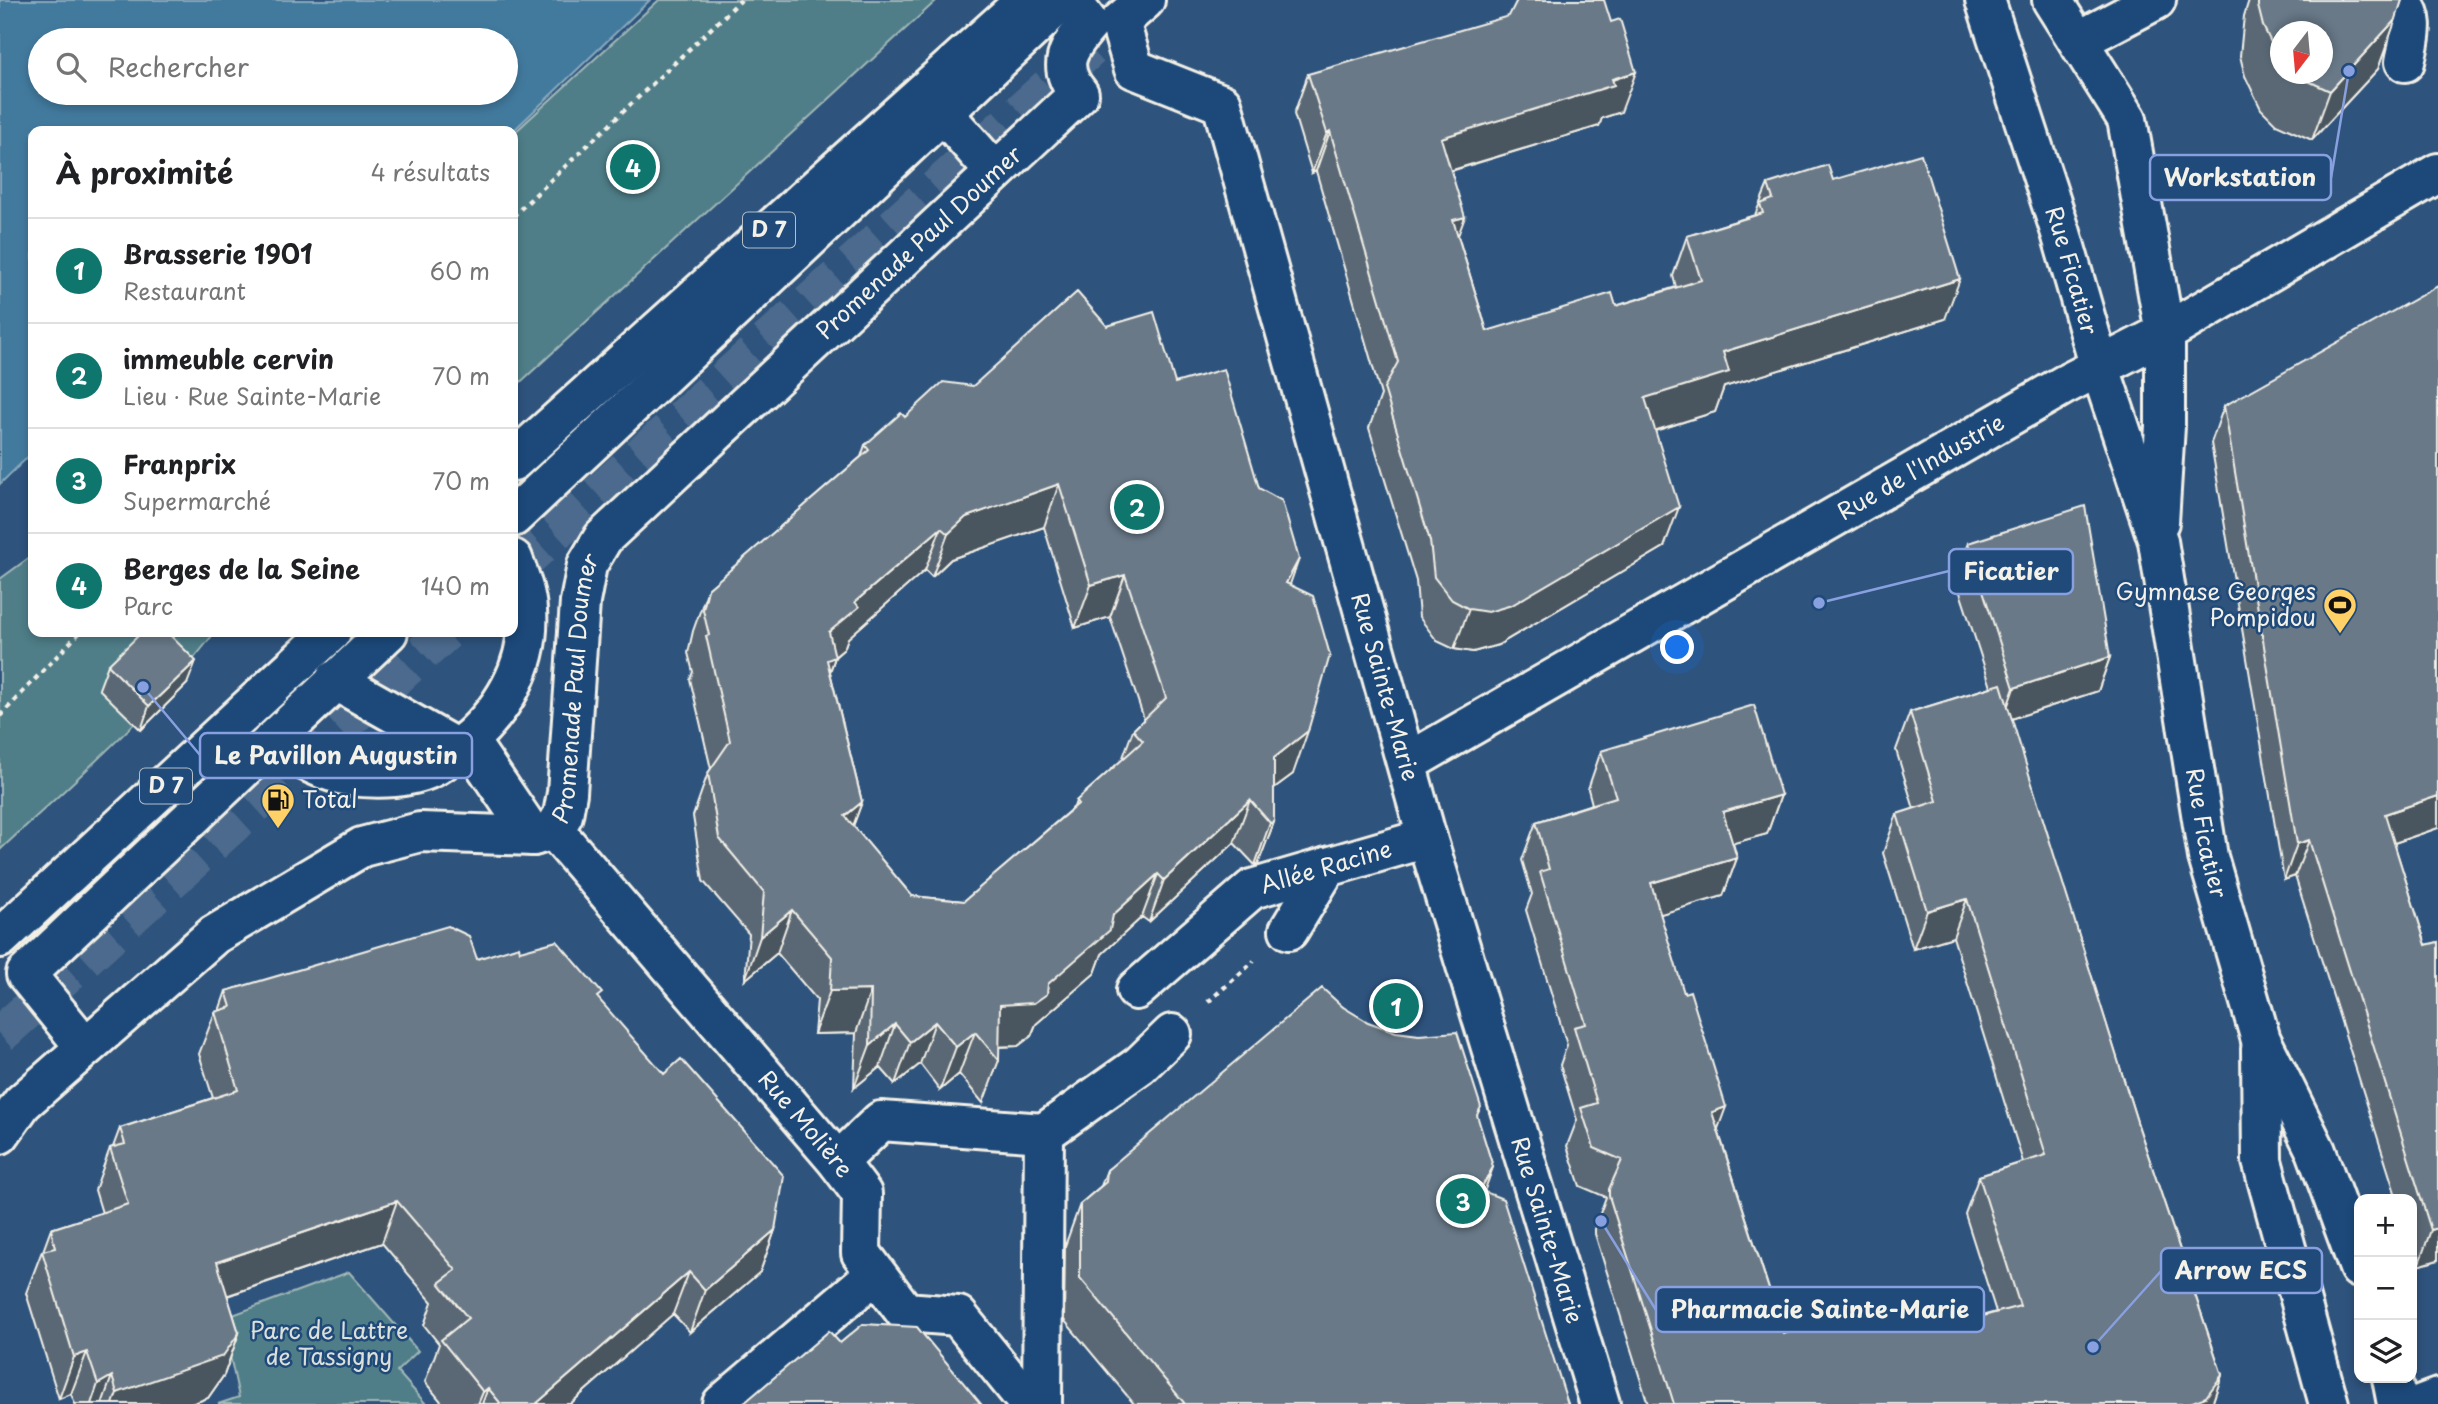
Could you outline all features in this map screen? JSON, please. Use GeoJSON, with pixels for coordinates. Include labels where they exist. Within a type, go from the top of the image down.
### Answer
{"type":"FeatureCollection","features":[{"type":"Feature","properties":{"kind":"street","name":"D 7"},"geometry":{"type":"LineString","coordinates":[[518,457],[1026,0]]}},
{"type":"Feature","properties":{"kind":"street"},"geometry":{"type":"LineString","coordinates":[[518,512],[1063,0]]}},
{"type":"Feature","properties":{"kind":"street","name":"Promenade Paul Doumer"},"geometry":{"type":"LineString","coordinates":[[0,1134],[22,1103],[214,935],[362,847],[420,832],[543,833],[563,815],[567,793],[577,635],[587,565],[603,538],[1079,94],[1068,81],[1066,63],[1068,50],[1089,24],[1071,0]]}},
{"type":"Feature","properties":{"kind":"street","name":"Rue Ficatier"},"geometry":{"type":"LineString","coordinates":[[1985,0],[2062,233],[2100,368],[2158,541],[2208,857],[2261,1040],[2316,1151],[2355,1257]]}},
{"type":"Feature","properties":{"kind":"street","name":"Rue Ficatier"},"geometry":{"type":"LineString","coordinates":[[2052,0],[2127,119],[2165,333],[2165,426],[2158,541]]}},
{"type":"Feature","properties":{"kind":"street"},"geometry":{"type":"LineString","coordinates":[[2078,41],[2156,0]]}},
{"type":"Feature","properties":{"kind":"street"},"geometry":{"type":"LineString","coordinates":[[2398,0],[2403,4],[2413,27],[2405,62]]}},
{"type":"Feature","properties":{"kind":"street","name":"Rue Sainte-Marie"},"geometry":{"type":"LineString","coordinates":[[1133,11],[1134,69],[1222,104],[1427,838],[1600,1404]]}},
{"type":"Feature","properties":{"kind":"street"},"geometry":{"type":"LineString","coordinates":[[943,113],[995,172]]}},
{"type":"Feature","properties":{"kind":"street","name":"Rue de l'Industrie"},"geometry":{"type":"LineString","coordinates":[[1407,764],[2052,392],[2165,333],[2438,173]]}},
{"type":"Feature","properties":{"kind":"street"},"geometry":{"type":"LineString","coordinates":[[272,741],[307,761],[348,776],[405,776],[435,767],[494,717],[515,677],[527,631],[525,593],[518,573]]}},
{"type":"Feature","properties":{"kind":"street"},"geometry":{"type":"LineString","coordinates":[[527,631],[577,635]]}},
{"type":"Feature","properties":{"kind":"street","name":"D 7"},"geometry":{"type":"LineString","coordinates":[[0,938],[326,637]]}},
{"type":"Feature","properties":{"kind":"street"},"geometry":{"type":"LineString","coordinates":[[85,1047],[26,974],[383,637]]}},
{"type":"Feature","properties":{"kind":"street"},"geometry":{"type":"LineString","coordinates":[[335,681],[462,745]]}},
{"type":"Feature","properties":{"kind":"street","name":"Rue Molière"},"geometry":{"type":"LineString","coordinates":[[462,745],[838,1162],[862,1194],[861,1253],[905,1312],[958,1316],[1029,1404]]}},
{"type":"Feature","properties":{"kind":"street","name":"Allée Racine"},"geometry":{"type":"LineString","coordinates":[[1136,989],[1252,889],[1427,838]]}},
{"type":"Feature","properties":{"kind":"street"},"geometry":{"type":"LineString","coordinates":[[1289,930],[1327,867]]}},
{"type":"Feature","properties":{"kind":"street"},"geometry":{"type":"LineString","coordinates":[[838,1162],[881,1121],[1044,1133],[1140,1065],[1172,1034]]}},
{"type":"Feature","properties":{"kind":"street","name":"Rue Ficatier"},"geometry":{"type":"LineString","coordinates":[[2261,1040],[2262,1161],[2329,1404]]}},
{"type":"Feature","properties":{"kind":"street"},"geometry":{"type":"LineString","coordinates":[[1042,1404],[1044,1133]]}},
{"type":"Feature","properties":{"kind":"street"},"geometry":{"type":"LineString","coordinates":[[722,1404],[876,1274]]}},
{"type":"Feature","properties":{"kind":"street"},"geometry":{"type":"LineString","coordinates":[[2393,1383],[2397,1404]]}},
{"type":"Feature","properties":{"kind":"street"},"geometry":{"type":"LineString","coordinates":[[2422,1404],[2438,1398]]}},
{"type":"Feature","properties":{"kind":"path"},"geometry":{"type":"LineString","coordinates":[[518,211],[741,0]]}},
{"type":"Feature","properties":{"kind":"path"},"geometry":{"type":"LineString","coordinates":[[0,716],[74,637]]}},
{"type":"Feature","properties":{"kind":"path"},"geometry":{"type":"LineString","coordinates":[[1172,1034],[1289,930]]}},
{"type":"Feature","properties":{"kind":"green space"},"geometry":{"type":"Polygon","coordinates":[[[659,0],[937,0],[518,384],[518,129],[659,0]]]}},
{"type":"Feature","properties":{"kind":"green space"},"geometry":{"type":"Polygon","coordinates":[[[28,559],[28,637],[211,637],[140,718],[0,850],[0,579],[28,559]]]}},
{"type":"Feature","properties":{"kind":"green space","name":"Parc de Lattre de Tassigny"},"geometry":{"type":"Polygon","coordinates":[[[349,1272],[418,1351],[397,1371],[426,1404],[218,1404],[239,1397],[222,1319],[349,1272]]]}},
{"type":"Feature","properties":{"kind":"water"},"geometry":{"type":"Polygon","coordinates":[[[0,0],[650,0],[518,126],[28,126],[28,457],[0,484],[0,0]]]}},
{"type":"Feature","properties":{"kind":"building"},"geometry":{"type":"Polygon","coordinates":[[[1517,0],[1604,0],[1611,22],[1620,19],[1636,72],[1612,79],[1614,85],[1441,138],[1465,217],[1453,220],[1487,331],[1612,293],[1616,306],[1701,280],[1687,236],[1763,213],[1760,204],[1773,199],[1768,184],[1828,165],[1833,180],[1921,154],[1960,279],[1723,352],[1729,372],[1645,398],[1679,507],[1512,605],[1488,612],[1469,609],[1452,600],[1434,577],[1430,541],[1384,388],[1398,362],[1330,131],[1327,133],[1308,74],[1509,16],[1517,0]]]}},
{"type":"Feature","properties":{"kind":"building"},"geometry":{"type":"Polygon","coordinates":[[[2258,0],[2402,0],[2396,19],[2330,91],[2315,84],[2333,84],[2333,21],[2270,21],[2270,40],[2258,0]]]}},
{"type":"Feature","properties":{"kind":"building","name":"Gymnase Georges Pompidou"},"geometry":{"type":"Polygon","coordinates":[[[2438,286],[2438,796],[2385,814],[2426,945],[2438,942],[2438,1228],[2431,1230],[2309,840],[2297,844],[2224,406],[2438,286]]]}},
{"type":"Feature","properties":{"kind":"building"},"geometry":{"type":"Polygon","coordinates":[[[1077,292],[1107,326],[1154,312],[1175,383],[1224,369],[1259,488],[1282,501],[1299,559],[1286,583],[1313,596],[1330,655],[1308,731],[1274,758],[1274,822],[1270,823],[1250,800],[1164,880],[1158,874],[1113,915],[1110,930],[1048,984],[1047,994],[1034,1003],[1000,1005],[999,1060],[975,1032],[956,1047],[935,1022],[910,1042],[895,1024],[870,1045],[871,990],[830,991],[832,957],[792,910],[760,937],[764,892],[719,838],[708,773],[730,741],[706,636],[709,635],[703,610],[708,589],[869,450],[865,445],[901,413],[905,417],[943,382],[973,386],[1077,292]],[[1059,484],[966,517],[948,534],[941,528],[855,602],[859,607],[829,632],[835,657],[827,660],[862,802],[845,816],[912,896],[964,901],[1078,804],[1076,801],[1143,741],[1133,730],[1166,698],[1125,575],[1091,585],[1059,484]]]}},
{"type":"Feature","properties":{"kind":"building"},"geometry":{"type":"Polygon","coordinates":[[[2085,506],[2110,657],[2014,688],[1968,543],[2085,506]]]}},
{"type":"Feature","properties":{"kind":"building"},"geometry":{"type":"Polygon","coordinates":[[[137,637],[172,637],[196,661],[149,706],[108,665],[137,637]]]}},
{"type":"Feature","properties":{"kind":"building"},"geometry":{"type":"Polygon","coordinates":[[[2001,684],[2138,1125],[2222,1375],[2206,1397],[2187,1404],[1674,1404],[1609,1196],[1609,1189],[1622,1160],[1594,1148],[1581,1108],[1597,1103],[1574,1027],[1586,1024],[1540,872],[1549,869],[1536,822],[1616,797],[1601,751],[1754,705],[1781,795],[1723,812],[1737,858],[1651,883],[1684,993],[1690,991],[1726,1107],[1712,1112],[1783,1333],[1922,1293],[1932,1330],[2020,1306],[1979,1176],[2046,1155],[1967,899],[1927,911],[1897,814],[1937,801],[1910,712],[2001,684]]]}},
{"type":"Feature","properties":{"kind":"building"},"geometry":{"type":"Polygon","coordinates":[[[448,926],[469,936],[477,959],[519,946],[520,951],[557,941],[602,993],[597,997],[664,1074],[681,1059],[784,1176],[775,1230],[705,1290],[689,1272],[536,1404],[501,1404],[488,1388],[483,1392],[441,1340],[468,1318],[439,1283],[456,1270],[397,1201],[217,1262],[239,1333],[223,1356],[117,1393],[112,1376],[98,1384],[87,1352],[74,1357],[42,1251],[55,1248],[51,1229],[128,1204],[110,1148],[125,1144],[120,1128],[238,1090],[215,1012],[231,1007],[226,991],[448,926]]]}},
{"type":"Feature","properties":{"kind":"building"},"geometry":{"type":"Polygon","coordinates":[[[1322,988],[1343,1007],[1368,1022],[1396,1032],[1419,1035],[1457,1032],[1481,1107],[1477,1115],[1493,1167],[1480,1190],[1503,1199],[1568,1404],[1185,1404],[1080,1278],[1080,1204],[1106,1182],[1107,1170],[1322,988]]]}},
{"type":"Feature","properties":{"kind":"building"},"geometry":{"type":"Polygon","coordinates":[[[863,1324],[917,1327],[981,1404],[743,1404],[829,1331],[840,1343],[863,1324]]]}},
{"type":"Feature","properties":{"kind":"tunnel"},"geometry":{"type":"LineString","coordinates":[[518,566],[1120,22]]}},
{"type":"Feature","properties":{"kind":"tunnel"},"geometry":{"type":"LineString","coordinates":[[0,1035],[440,637]]}},
{"type":"Feature","properties":{"kind":"place","name":"Workstation"},"geometry":{"type":"Point","coordinates":[2349,71]}},
{"type":"Feature","properties":{"kind":"place","name":"Berges de la Seine"},"geometry":{"type":"Point","coordinates":[633,167]}},
{"type":"Feature","properties":{"kind":"place","name":"immeuble cervin"},"geometry":{"type":"Point","coordinates":[1137,507]}},
{"type":"Feature","properties":{"kind":"place","name":"Ficatier"},"geometry":{"type":"Point","coordinates":[1819,603]}},
{"type":"Feature","properties":{"kind":"place","name":"Gymnase Georges Pompidou"},"geometry":{"type":"Point","coordinates":[2340,635]}},
{"type":"Feature","properties":{"kind":"place","name":"Le Pavillon Augustin"},"geometry":{"type":"Point","coordinates":[143,687]}},
{"type":"Feature","properties":{"kind":"place","name":"Total"},"geometry":{"type":"Point","coordinates":[278,830]}},
{"type":"Feature","properties":{"kind":"place","name":"Brasserie 1901"},"geometry":{"type":"Point","coordinates":[1396,1006]}},
{"type":"Feature","properties":{"kind":"place","name":"Franprix"},"geometry":{"type":"Point","coordinates":[1463,1201]}},
{"type":"Feature","properties":{"kind":"place","name":"Pharmacie Sainte-Marie"},"geometry":{"type":"Point","coordinates":[1601,1221]}},
{"type":"Feature","properties":{"kind":"place","name":"Arrow ECS"},"geometry":{"type":"Point","coordinates":[2093,1347]}}]}
